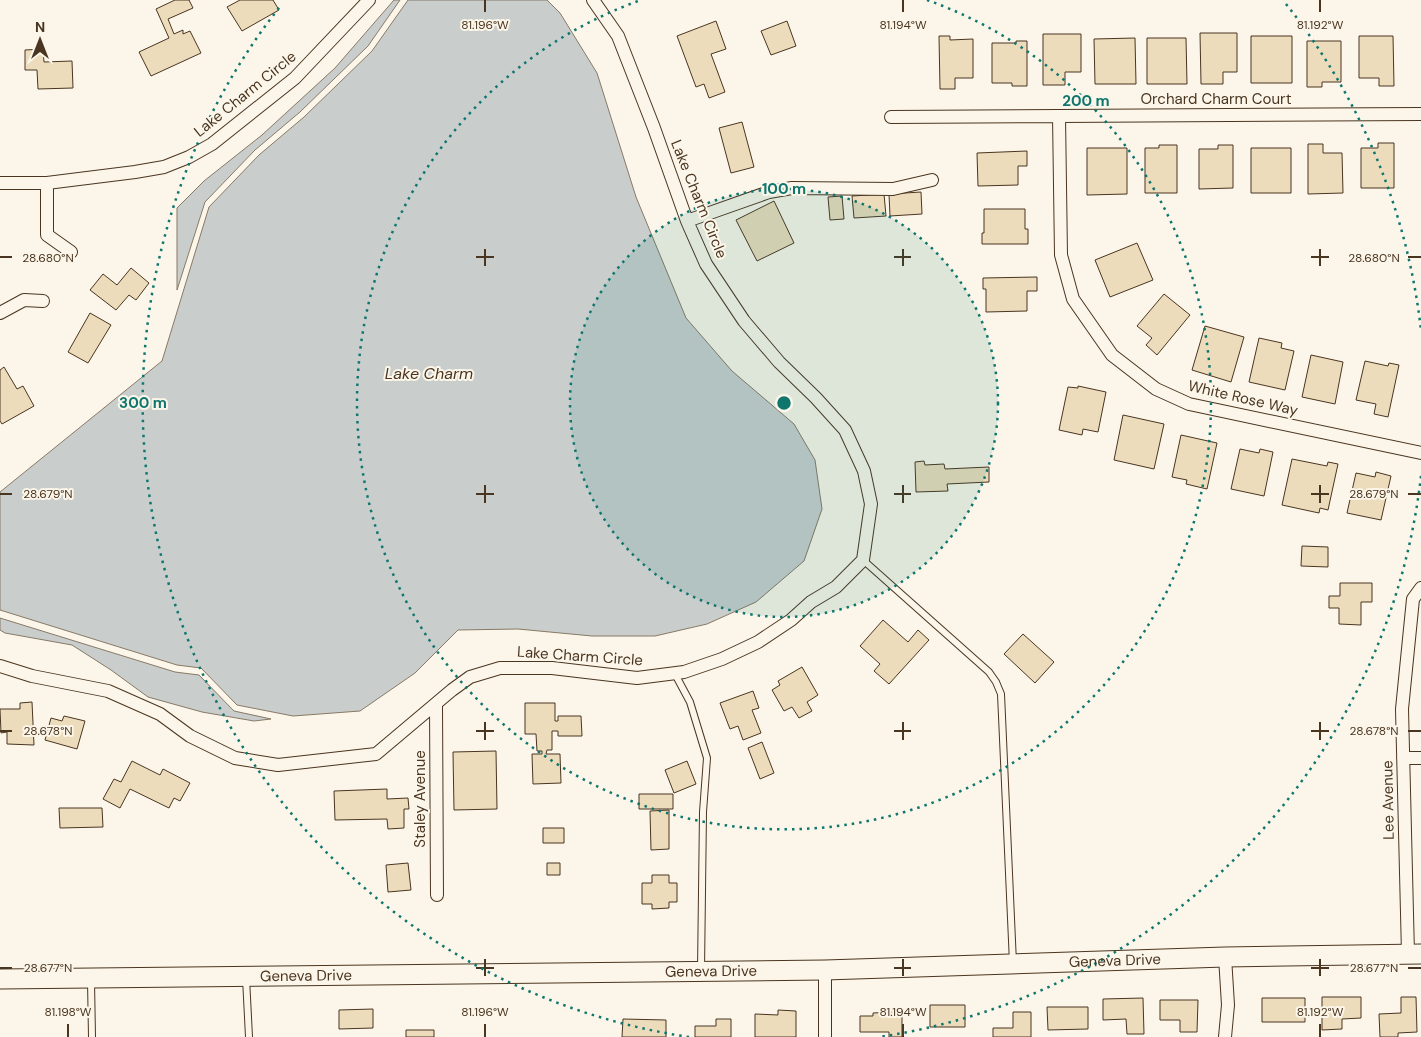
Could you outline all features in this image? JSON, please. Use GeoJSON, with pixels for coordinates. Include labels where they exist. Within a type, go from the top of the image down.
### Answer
{"type":"FeatureCollection","features":[{"type":"Feature","properties":{"kind":"main road","name":"Geneva Drive"},"geometry":{"type":"LineString","coordinates":[[0,979],[825,970],[1225,957],[1414,954]]}},
{"type":"Feature","properties":{"kind":"street","name":"Lake Charm Circle"},"geometry":{"type":"LineString","coordinates":[[0,183],[47,183],[164,167],[189,157],[212,144],[295,78],[369,0]]}},
{"type":"Feature","properties":{"kind":"street","name":"Lake Charm Circle"},"geometry":{"type":"LineString","coordinates":[[0,666],[32,676],[108,691],[160,714],[190,736],[235,758],[278,765],[376,754],[470,677],[500,668],[552,668],[637,678],[676,674],[722,659],[758,642],[791,620],[811,602],[836,587],[863,560],[871,504],[864,471],[844,430],[816,398],[779,362],[744,320],[706,264],[687,221],[654,128],[618,36],[593,0]]}},
{"type":"Feature","properties":{"kind":"street","name":"Orchard Charm Court"},"geometry":{"type":"LineString","coordinates":[[891,117],[1421,114]]}},
{"type":"Feature","properties":{"kind":"street","name":"White Rose Way"},"geometry":{"type":"LineString","coordinates":[[1058,116],[1061,256],[1073,299],[1112,355],[1156,389],[1189,404],[1421,453]]}},
{"type":"Feature","properties":{"kind":"street"},"geometry":{"type":"LineString","coordinates":[[687,221],[769,192],[792,188],[893,189],[932,180]]}},
{"type":"Feature","properties":{"kind":"street"},"geometry":{"type":"LineString","coordinates":[[47,183],[48,235],[71,252]]}},
{"type":"Feature","properties":{"kind":"street"},"geometry":{"type":"LineString","coordinates":[[0,313],[24,300],[43,301]]}},
{"type":"Feature","properties":{"kind":"street","name":"Lee Avenue"},"geometry":{"type":"LineString","coordinates":[[1414,954],[1402,709],[1414,599],[1421,588]]}},
{"type":"Feature","properties":{"kind":"street","name":"Staley Avenue"},"geometry":{"type":"LineString","coordinates":[[436,704],[438,895]]}},
{"type":"Feature","properties":{"kind":"street"},"geometry":{"type":"LineString","coordinates":[[1403,758],[1421,758]]}},
{"type":"Feature","properties":{"kind":"street"},"geometry":{"type":"LineString","coordinates":[[1225,957],[1228,1005],[1225,1037]]}},
{"type":"Feature","properties":{"kind":"street"},"geometry":{"type":"LineString","coordinates":[[825,970],[826,1037]]}},
{"type":"Feature","properties":{"kind":"lane"},"geometry":{"type":"LineString","coordinates":[[863,560],[989,672],[1001,694],[1013,964]]}},
{"type":"Feature","properties":{"kind":"lane"},"geometry":{"type":"LineString","coordinates":[[676,674],[690,702],[707,758],[703,812],[700,971]]}},
{"type":"Feature","properties":{"kind":"lane"},"geometry":{"type":"LineString","coordinates":[[246,976],[249,1037]]}},
{"type":"Feature","properties":{"kind":"lane"},"geometry":{"type":"LineString","coordinates":[[91,978],[92,1037]]}},
{"type":"Feature","properties":{"kind":"water"},"geometry":{"type":"Polygon","coordinates":[[[394,0],[400,0],[368,46],[300,112],[255,150],[205,202],[177,290],[177,208],[204,181],[262,135],[335,68],[394,0]]]}},
{"type":"Feature","properties":{"kind":"water","name":"Lake Charm"},"geometry":{"type":"Polygon","coordinates":[[[408,0],[547,0],[560,13],[597,73],[636,197],[686,318],[732,371],[794,424],[815,460],[822,509],[804,561],[756,602],[707,624],[655,636],[592,636],[518,629],[458,630],[415,673],[360,711],[293,716],[237,705],[201,668],[177,665],[0,610],[0,492],[162,361],[209,207],[259,155],[304,117],[372,51],[408,0]]]}},
{"type":"Feature","properties":{"kind":"water"},"geometry":{"type":"Polygon","coordinates":[[[0,618],[175,672],[199,675],[234,711],[271,719],[254,721],[202,712],[148,697],[72,645],[5,633],[0,630],[0,618]]]}},
{"type":"Feature","properties":{"kind":"building"},"geometry":{"type":"Polygon","coordinates":[[[175,0],[189,0],[193,8],[168,19],[174,34],[183,30],[183,34],[190,31],[201,53],[151,76],[139,52],[169,38],[156,9],[175,0]]]}},
{"type":"Feature","properties":{"kind":"building"},"geometry":{"type":"Polygon","coordinates":[[[240,0],[273,0],[279,10],[242,31],[227,7],[240,0]]]}},
{"type":"Feature","properties":{"kind":"building"},"geometry":{"type":"Polygon","coordinates":[[[716,21],[726,49],[711,54],[725,92],[709,98],[704,84],[696,87],[677,36],[716,21]]]}},
{"type":"Feature","properties":{"kind":"building"},"geometry":{"type":"Polygon","coordinates":[[[787,21],[796,46],[771,55],[761,31],[787,21]]]}},
{"type":"Feature","properties":{"kind":"building"},"geometry":{"type":"Polygon","coordinates":[[[1200,33],[1237,33],[1237,72],[1223,72],[1223,84],[1201,84],[1200,33]]]}},
{"type":"Feature","properties":{"kind":"building"},"geometry":{"type":"Polygon","coordinates":[[[1043,34],[1081,34],[1081,72],[1065,72],[1065,85],[1043,85],[1043,34]]]}},
{"type":"Feature","properties":{"kind":"building"},"geometry":{"type":"Polygon","coordinates":[[[939,36],[950,36],[950,40],[973,39],[973,78],[955,78],[955,89],[940,89],[939,36]]]}},
{"type":"Feature","properties":{"kind":"building"},"geometry":{"type":"Polygon","coordinates":[[[1251,36],[1292,36],[1292,83],[1251,83],[1251,36]]]}},
{"type":"Feature","properties":{"kind":"building"},"geometry":{"type":"Polygon","coordinates":[[[1359,36],[1393,36],[1394,86],[1379,86],[1379,78],[1359,78],[1359,36]]]}},
{"type":"Feature","properties":{"kind":"building"},"geometry":{"type":"Polygon","coordinates":[[[1135,38],[1136,84],[1095,84],[1094,39],[1135,38]]]}},
{"type":"Feature","properties":{"kind":"building"},"geometry":{"type":"Polygon","coordinates":[[[1147,38],[1186,38],[1187,84],[1147,84],[1147,38]]]}},
{"type":"Feature","properties":{"kind":"building"},"geometry":{"type":"Polygon","coordinates":[[[1016,41],[1027,41],[1027,86],[1012,86],[1012,83],[992,83],[992,43],[1016,43],[1016,41]]]}},
{"type":"Feature","properties":{"kind":"building"},"geometry":{"type":"Polygon","coordinates":[[[1307,41],[1341,41],[1341,82],[1322,82],[1322,87],[1307,87],[1307,41]]]}},
{"type":"Feature","properties":{"kind":"building"},"geometry":{"type":"Polygon","coordinates":[[[43,49],[44,62],[72,61],[73,88],[38,89],[37,70],[25,70],[25,50],[43,49]]]}},
{"type":"Feature","properties":{"kind":"building"},"geometry":{"type":"Polygon","coordinates":[[[742,122],[754,167],[731,173],[719,128],[742,122]]]}},
{"type":"Feature","properties":{"kind":"building"},"geometry":{"type":"Polygon","coordinates":[[[1378,143],[1394,143],[1394,188],[1361,188],[1361,148],[1378,148],[1378,143]]]}},
{"type":"Feature","properties":{"kind":"building"},"geometry":{"type":"Polygon","coordinates":[[[1308,144],[1323,144],[1323,153],[1342,153],[1343,193],[1308,194],[1308,144]]]}},
{"type":"Feature","properties":{"kind":"building"},"geometry":{"type":"Polygon","coordinates":[[[1159,145],[1177,145],[1177,193],[1145,193],[1145,148],[1159,148],[1159,145]]]}},
{"type":"Feature","properties":{"kind":"building"},"geometry":{"type":"Polygon","coordinates":[[[1218,145],[1233,145],[1233,188],[1199,189],[1199,149],[1218,149],[1218,145]]]}},
{"type":"Feature","properties":{"kind":"building"},"geometry":{"type":"Polygon","coordinates":[[[1087,148],[1127,148],[1127,194],[1087,195],[1087,148]]]}},
{"type":"Feature","properties":{"kind":"building"},"geometry":{"type":"Polygon","coordinates":[[[1251,148],[1291,148],[1291,193],[1251,193],[1251,148]]]}},
{"type":"Feature","properties":{"kind":"building"},"geometry":{"type":"Polygon","coordinates":[[[1027,151],[1027,166],[1018,166],[1018,185],[978,186],[977,153],[1027,151]]]}},
{"type":"Feature","properties":{"kind":"building"},"geometry":{"type":"Polygon","coordinates":[[[921,192],[922,214],[890,216],[889,194],[921,192]]]}},
{"type":"Feature","properties":{"kind":"building"},"geometry":{"type":"Polygon","coordinates":[[[884,194],[886,216],[854,218],[852,196],[884,194]]]}},
{"type":"Feature","properties":{"kind":"building"},"geometry":{"type":"Polygon","coordinates":[[[842,196],[844,219],[830,220],[828,197],[842,196]]]}},
{"type":"Feature","properties":{"kind":"building"},"geometry":{"type":"Polygon","coordinates":[[[774,201],[794,243],[757,261],[736,220],[774,201]]]}},
{"type":"Feature","properties":{"kind":"building"},"geometry":{"type":"Polygon","coordinates":[[[984,209],[1025,209],[1025,229],[1028,229],[1028,244],[982,244],[984,209]]]}},
{"type":"Feature","properties":{"kind":"building"},"geometry":{"type":"Polygon","coordinates":[[[1137,243],[1153,280],[1110,297],[1095,260],[1137,243]]]}},
{"type":"Feature","properties":{"kind":"building"},"geometry":{"type":"Polygon","coordinates":[[[131,268],[149,283],[136,300],[129,295],[116,310],[90,290],[103,274],[117,285],[131,268]]]}},
{"type":"Feature","properties":{"kind":"building"},"geometry":{"type":"Polygon","coordinates":[[[1037,277],[1037,291],[1027,291],[1027,311],[986,312],[986,289],[983,289],[983,278],[1037,277]]]}},
{"type":"Feature","properties":{"kind":"building"},"geometry":{"type":"Polygon","coordinates":[[[1164,294],[1190,315],[1157,355],[1146,345],[1152,338],[1137,326],[1164,294]]]}},
{"type":"Feature","properties":{"kind":"building"},"geometry":{"type":"Polygon","coordinates":[[[90,313],[111,325],[88,363],[68,352],[90,313]]]}},
{"type":"Feature","properties":{"kind":"building"},"geometry":{"type":"Polygon","coordinates":[[[1205,326],[1244,337],[1231,382],[1192,370],[1205,326]]]}},
{"type":"Feature","properties":{"kind":"building"},"geometry":{"type":"Polygon","coordinates":[[[1259,338],[1282,343],[1281,348],[1294,351],[1285,390],[1249,382],[1259,338]]]}},
{"type":"Feature","properties":{"kind":"building"},"geometry":{"type":"Polygon","coordinates":[[[1311,355],[1343,362],[1335,404],[1302,397],[1311,355]]]}},
{"type":"Feature","properties":{"kind":"building"},"geometry":{"type":"Polygon","coordinates":[[[1365,361],[1388,366],[1389,363],[1399,365],[1388,417],[1374,414],[1376,404],[1356,400],[1365,361]]]}},
{"type":"Feature","properties":{"kind":"building"},"geometry":{"type":"Polygon","coordinates":[[[4,367],[17,389],[23,386],[34,406],[2,424],[0,421],[0,370],[4,367]]]}},
{"type":"Feature","properties":{"kind":"building"},"geometry":{"type":"Polygon","coordinates":[[[1078,386],[1106,392],[1098,432],[1083,429],[1082,435],[1059,430],[1068,387],[1078,388],[1078,386]]]}},
{"type":"Feature","properties":{"kind":"building"},"geometry":{"type":"Polygon","coordinates":[[[1123,415],[1164,424],[1154,469],[1114,460],[1123,415]]]}},
{"type":"Feature","properties":{"kind":"building"},"geometry":{"type":"Polygon","coordinates":[[[1181,435],[1217,443],[1207,489],[1186,484],[1187,480],[1172,477],[1181,435]]]}},
{"type":"Feature","properties":{"kind":"building"},"geometry":{"type":"Polygon","coordinates":[[[1240,449],[1259,453],[1260,449],[1273,452],[1264,496],[1231,489],[1240,449]]]}},
{"type":"Feature","properties":{"kind":"building"},"geometry":{"type":"Polygon","coordinates":[[[1292,459],[1327,466],[1328,462],[1338,464],[1328,510],[1320,508],[1319,513],[1282,505],[1292,459]]]}},
{"type":"Feature","properties":{"kind":"building"},"geometry":{"type":"Polygon","coordinates":[[[924,461],[925,465],[944,464],[945,469],[989,467],[989,482],[947,484],[948,491],[916,492],[915,462],[924,461]]]}},
{"type":"Feature","properties":{"kind":"building"},"geometry":{"type":"Polygon","coordinates":[[[1376,472],[1391,476],[1381,520],[1347,513],[1356,473],[1375,477],[1376,472]]]}},
{"type":"Feature","properties":{"kind":"building"},"geometry":{"type":"Polygon","coordinates":[[[1302,546],[1328,547],[1328,567],[1301,566],[1302,546]]]}},
{"type":"Feature","properties":{"kind":"building"},"geometry":{"type":"Polygon","coordinates":[[[1340,583],[1372,583],[1372,602],[1361,602],[1361,625],[1339,624],[1339,608],[1329,608],[1329,596],[1340,596],[1340,583]]]}},
{"type":"Feature","properties":{"kind":"building"},"geometry":{"type":"Polygon","coordinates":[[[883,620],[908,642],[918,630],[929,640],[889,684],[874,671],[880,664],[860,646],[883,620]]]}},
{"type":"Feature","properties":{"kind":"building"},"geometry":{"type":"Polygon","coordinates":[[[1023,634],[1054,662],[1035,683],[1004,654],[1023,634]]]}},
{"type":"Feature","properties":{"kind":"building"},"geometry":{"type":"Polygon","coordinates":[[[802,667],[818,695],[807,702],[812,711],[799,718],[792,707],[784,711],[772,690],[780,685],[778,681],[802,667]]]}},
{"type":"Feature","properties":{"kind":"building"},"geometry":{"type":"Polygon","coordinates":[[[753,691],[759,708],[752,710],[761,733],[743,740],[738,726],[730,729],[720,703],[753,691]]]}},
{"type":"Feature","properties":{"kind":"building"},"geometry":{"type":"Polygon","coordinates":[[[32,702],[34,745],[7,744],[7,732],[1,733],[0,709],[20,709],[20,703],[32,702]]]}},
{"type":"Feature","properties":{"kind":"building"},"geometry":{"type":"Polygon","coordinates":[[[525,703],[555,703],[555,721],[558,721],[558,716],[581,716],[582,736],[558,736],[558,731],[552,731],[552,750],[547,750],[546,754],[560,754],[561,783],[533,784],[532,754],[542,754],[542,751],[537,751],[536,734],[525,734],[525,703]]]}},
{"type":"Feature","properties":{"kind":"building"},"geometry":{"type":"Polygon","coordinates":[[[64,716],[85,721],[77,749],[45,740],[51,718],[62,721],[64,716]]]}},
{"type":"Feature","properties":{"kind":"building"},"geometry":{"type":"Polygon","coordinates":[[[762,742],[774,773],[760,779],[748,748],[762,742]]]}},
{"type":"Feature","properties":{"kind":"building"},"geometry":{"type":"Polygon","coordinates":[[[496,751],[497,809],[454,810],[453,752],[496,751]]]}},
{"type":"Feature","properties":{"kind":"building"},"geometry":{"type":"Polygon","coordinates":[[[132,761],[160,775],[163,769],[190,783],[180,801],[174,798],[169,808],[130,789],[120,808],[103,799],[114,779],[121,782],[132,761]]]}},
{"type":"Feature","properties":{"kind":"building"},"geometry":{"type":"Polygon","coordinates":[[[687,761],[696,784],[674,793],[665,770],[687,761]]]}},
{"type":"Feature","properties":{"kind":"building"},"geometry":{"type":"Polygon","coordinates":[[[387,789],[387,799],[408,798],[409,809],[404,809],[404,828],[388,829],[387,819],[335,820],[334,791],[387,789]]]}},
{"type":"Feature","properties":{"kind":"building"},"geometry":{"type":"Polygon","coordinates":[[[639,794],[673,794],[673,809],[639,809],[639,794]]]}},
{"type":"Feature","properties":{"kind":"building"},"geometry":{"type":"Polygon","coordinates":[[[59,808],[102,808],[103,827],[60,828],[59,808]]]}},
{"type":"Feature","properties":{"kind":"building"},"geometry":{"type":"Polygon","coordinates":[[[669,810],[669,849],[651,850],[650,811],[669,810]]]}},
{"type":"Feature","properties":{"kind":"building"},"geometry":{"type":"Polygon","coordinates":[[[543,828],[564,828],[564,843],[543,843],[543,828]]]}},
{"type":"Feature","properties":{"kind":"building"},"geometry":{"type":"Polygon","coordinates":[[[408,863],[411,890],[388,892],[386,865],[408,863]]]}},
{"type":"Feature","properties":{"kind":"building"},"geometry":{"type":"Polygon","coordinates":[[[547,863],[560,863],[560,875],[547,875],[547,863]]]}},
{"type":"Feature","properties":{"kind":"building"},"geometry":{"type":"Polygon","coordinates":[[[652,875],[669,875],[669,883],[677,883],[677,902],[669,902],[669,908],[652,909],[652,904],[642,904],[642,883],[652,883],[652,875]]]}},
{"type":"Feature","properties":{"kind":"building"},"geometry":{"type":"Polygon","coordinates":[[[1322,997],[1361,997],[1361,1018],[1342,1019],[1342,1029],[1322,1030],[1322,997]]]}},
{"type":"Feature","properties":{"kind":"building"},"geometry":{"type":"Polygon","coordinates":[[[1401,997],[1416,997],[1417,1032],[1398,1033],[1398,1037],[1380,1037],[1379,1014],[1401,1013],[1401,997]]]}},
{"type":"Feature","properties":{"kind":"building"},"geometry":{"type":"Polygon","coordinates":[[[1143,998],[1144,1034],[1127,1034],[1126,1019],[1103,1020],[1103,999],[1143,998]]]}},
{"type":"Feature","properties":{"kind":"building"},"geometry":{"type":"Polygon","coordinates":[[[1262,998],[1305,998],[1305,1022],[1262,1022],[1262,998]]]}},
{"type":"Feature","properties":{"kind":"building"},"geometry":{"type":"Polygon","coordinates":[[[1160,1000],[1198,1000],[1197,1032],[1180,1032],[1180,1020],[1160,1020],[1160,1000]]]}},
{"type":"Feature","properties":{"kind":"building"},"geometry":{"type":"Polygon","coordinates":[[[930,1005],[965,1005],[965,1027],[930,1027],[930,1005]]]}},
{"type":"Feature","properties":{"kind":"building"},"geometry":{"type":"Polygon","coordinates":[[[1047,1007],[1088,1007],[1088,1029],[1048,1030],[1047,1007]]]}},
{"type":"Feature","properties":{"kind":"building"},"geometry":{"type":"Polygon","coordinates":[[[373,1009],[373,1028],[339,1029],[339,1010],[373,1009]]]}},
{"type":"Feature","properties":{"kind":"building"},"geometry":{"type":"Polygon","coordinates":[[[778,1010],[796,1011],[796,1037],[755,1037],[755,1014],[778,1015],[778,1010]]]}},
{"type":"Feature","properties":{"kind":"building"},"geometry":{"type":"Polygon","coordinates":[[[893,1012],[893,1016],[902,1015],[902,1037],[889,1037],[889,1032],[860,1032],[860,1016],[873,1016],[873,1013],[893,1012]]]}},
{"type":"Feature","properties":{"kind":"building"},"geometry":{"type":"Polygon","coordinates":[[[1013,1012],[1031,1012],[1031,1037],[993,1037],[993,1028],[1013,1028],[1013,1012]]]}},
{"type":"Feature","properties":{"kind":"building"},"geometry":{"type":"Polygon","coordinates":[[[623,1019],[666,1020],[666,1037],[622,1037],[623,1019]]]}},
{"type":"Feature","properties":{"kind":"building"},"geometry":{"type":"Polygon","coordinates":[[[716,1019],[731,1019],[731,1037],[695,1037],[695,1026],[716,1026],[716,1019]]]}},
{"type":"Feature","properties":{"kind":"building"},"geometry":{"type":"Polygon","coordinates":[[[406,1030],[434,1030],[434,1037],[406,1037],[406,1030]]]}}]}
